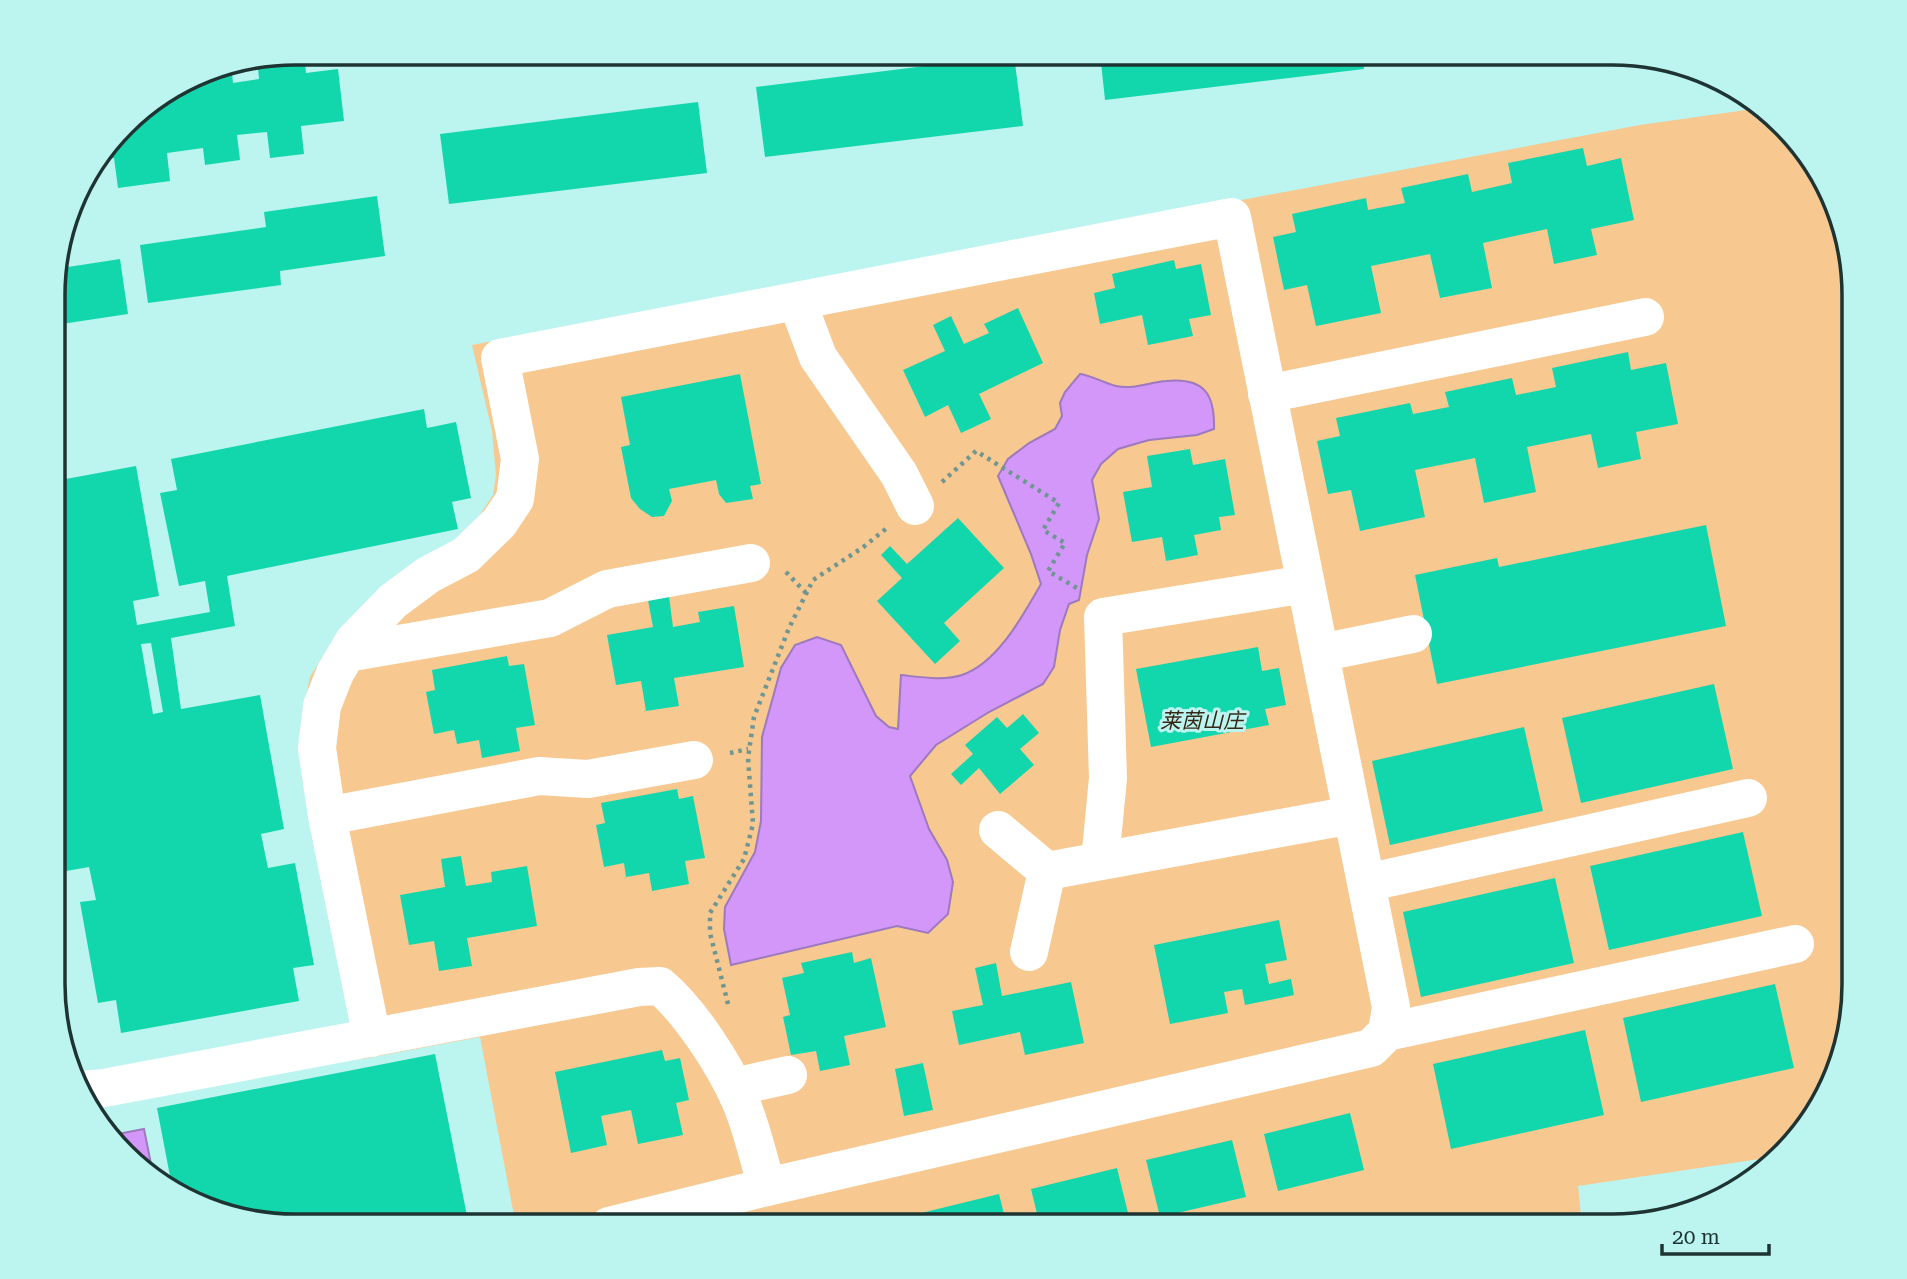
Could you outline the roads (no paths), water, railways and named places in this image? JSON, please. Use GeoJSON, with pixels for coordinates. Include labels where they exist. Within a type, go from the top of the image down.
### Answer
{"type":"FeatureCollection","features":[{"type":"Feature","properties":{"kind":"lane"},"geometry":{"type":"LineString","coordinates":[[372,1038],[327,816],[317,748],[321,706],[335,673],[354,640],[393,601],[428,575],[466,555],[499,523],[515,499],[520,459],[500,358],[1232,217],[1391,1007],[1387,1032]]}},
{"type":"Feature","properties":{"kind":"lane"},"geometry":{"type":"LineString","coordinates":[[797,301],[818,356],[899,474],[915,506]]}},
{"type":"Feature","properties":{"kind":"lane"},"geometry":{"type":"LineString","coordinates":[[1267,394],[1645,317]]}},
{"type":"Feature","properties":{"kind":"lane"},"geometry":{"type":"LineString","coordinates":[[347,653],[550,618],[607,589],[751,563]]}},
{"type":"Feature","properties":{"kind":"lane"},"geometry":{"type":"LineString","coordinates":[[1100,861],[1108,778],[1103,617],[1306,584]]}},
{"type":"Feature","properties":{"kind":"lane"},"geometry":{"type":"LineString","coordinates":[[1320,653],[1413,634]]}},
{"type":"Feature","properties":{"kind":"lane"},"geometry":{"type":"LineString","coordinates":[[327,816],[539,776],[588,779],[694,760]]}},
{"type":"Feature","properties":{"kind":"lane"},"geometry":{"type":"LineString","coordinates":[[1366,883],[1748,798]]}},
{"type":"Feature","properties":{"kind":"lane"},"geometry":{"type":"LineString","coordinates":[[1047,871],[1352,815]]}},
{"type":"Feature","properties":{"kind":"lane"},"geometry":{"type":"LineString","coordinates":[[998,830],[1047,871]]}},
{"type":"Feature","properties":{"kind":"lane"},"geometry":{"type":"LineString","coordinates":[[1029,952],[1047,871]]}},
{"type":"Feature","properties":{"kind":"lane"},"geometry":{"type":"LineString","coordinates":[[658,1214],[1371,1048],[1387,1032],[1795,944]]}},
{"type":"Feature","properties":{"kind":"lane"},"geometry":{"type":"LineString","coordinates":[[91,1089],[639,987],[660,986],[675,999],[726,1074],[741,1102],[767,1187]]}},
{"type":"Feature","properties":{"kind":"lane"},"geometry":{"type":"LineString","coordinates":[[726,1074],[788,1075]]}},
{"type":"Feature","properties":{"kind":"park label","name":"莱茵山庄"},"geometry":{"type":"Point","coordinates":[1202,721]}}]}
